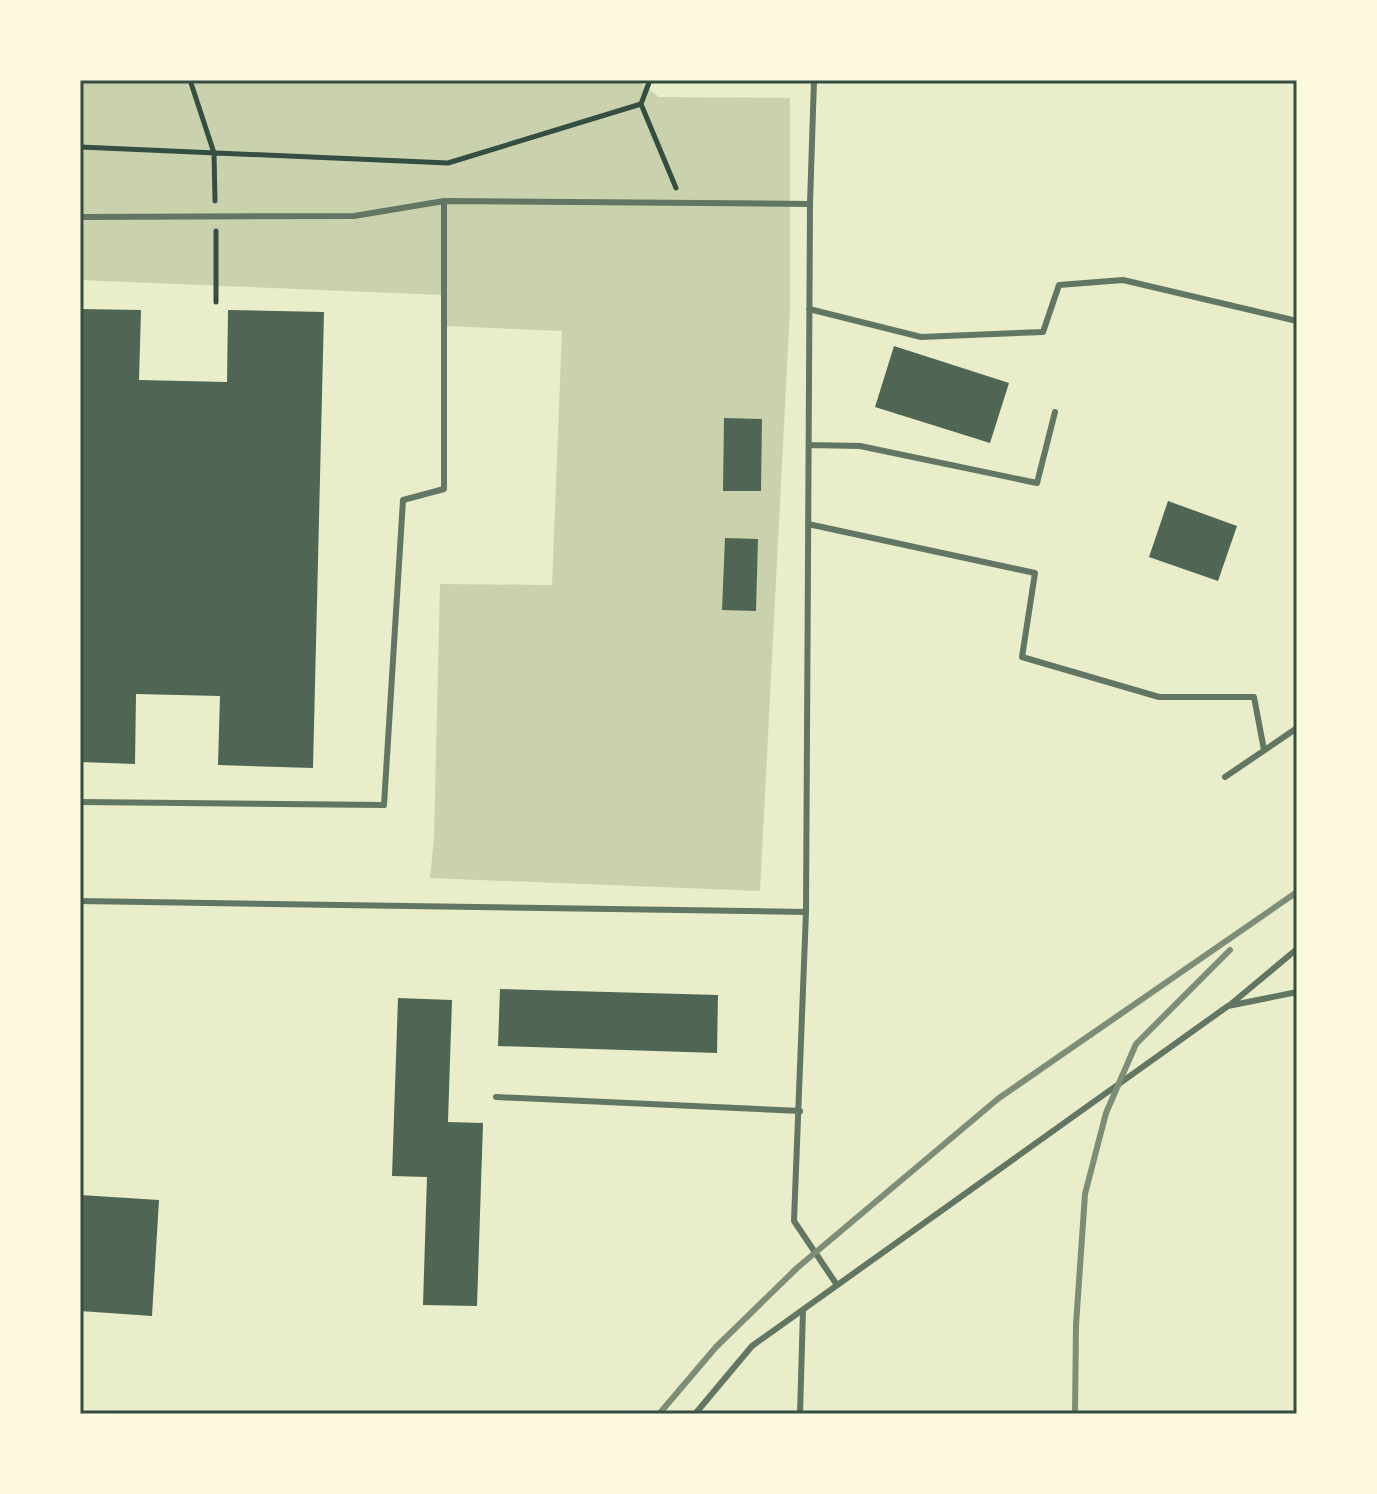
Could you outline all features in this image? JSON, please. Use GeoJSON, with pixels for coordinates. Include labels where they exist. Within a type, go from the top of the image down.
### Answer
{"type":"FeatureCollection","features":[{"type":"Feature","properties":{"kind":"lane"},"geometry":{"type":"LineString","coordinates":[[814,80],[810,204],[806,912],[794,1221],[837,1285]]}},
{"type":"Feature","properties":{"kind":"lane"},"geometry":{"type":"LineString","coordinates":[[80,217],[354,216],[444,201],[810,204]]}},
{"type":"Feature","properties":{"kind":"lane"},"geometry":{"type":"LineString","coordinates":[[80,802],[384,805],[403,500],[444,489],[444,201]]}},
{"type":"Feature","properties":{"kind":"lane"},"geometry":{"type":"LineString","coordinates":[[809,309],[921,337],[1043,332],[1059,285],[1123,280],[1297,321]]}},
{"type":"Feature","properties":{"kind":"lane"},"geometry":{"type":"LineString","coordinates":[[809,445],[860,446],[1037,483],[1055,412]]}},
{"type":"Feature","properties":{"kind":"lane"},"geometry":{"type":"LineString","coordinates":[[808,524],[1035,573],[1022,657],[1159,697],[1254,697],[1264,750]]}},
{"type":"Feature","properties":{"kind":"lane"},"geometry":{"type":"LineString","coordinates":[[1225,777],[1297,728]]}},
{"type":"Feature","properties":{"kind":"lane"},"geometry":{"type":"LineString","coordinates":[[80,901],[806,912]]}},
{"type":"Feature","properties":{"kind":"lane"},"geometry":{"type":"LineString","coordinates":[[695,1414],[752,1346],[1228,1006],[1297,949]]}},
{"type":"Feature","properties":{"kind":"lane"},"geometry":{"type":"LineString","coordinates":[[1228,1006],[1297,992]]}},
{"type":"Feature","properties":{"kind":"lane"},"geometry":{"type":"LineString","coordinates":[[496,1097],[800,1111]]}},
{"type":"Feature","properties":{"kind":"lane"},"geometry":{"type":"LineString","coordinates":[[800,1414],[803,1310]]}},
{"type":"Feature","properties":{"kind":"path"},"geometry":{"type":"LineString","coordinates":[[190,80],[214,153]]}},
{"type":"Feature","properties":{"kind":"path"},"geometry":{"type":"LineString","coordinates":[[650,80],[641,104],[682,203]]}},
{"type":"Feature","properties":{"kind":"path"},"geometry":{"type":"LineString","coordinates":[[80,147],[448,163],[641,104]]}},
{"type":"Feature","properties":{"kind":"green space"},"geometry":{"type":"Polygon","coordinates":[[[80,80],[638,80],[659,97],[790,98],[790,309],[760,891],[430,878],[434,838],[440,584],[552,585],[562,331],[445,326],[443,295],[80,280],[80,80]]]}},
{"type":"Feature","properties":{"kind":"building"},"geometry":{"type":"Polygon","coordinates":[[[80,309],[141,310],[139,380],[227,382],[228,310],[324,312],[313,768],[218,765],[220,696],[136,694],[135,764],[80,762],[80,309]]]}},
{"type":"Feature","properties":{"kind":"building"},"geometry":{"type":"Polygon","coordinates":[[[894,346],[1009,383],[990,443],[875,407],[894,346]]]}},
{"type":"Feature","properties":{"kind":"building"},"geometry":{"type":"Polygon","coordinates":[[[724,418],[762,419],[761,491],[723,491],[724,418]]]}},
{"type":"Feature","properties":{"kind":"building"},"geometry":{"type":"Polygon","coordinates":[[[1168,501],[1237,526],[1218,581],[1149,557],[1168,501]]]}},
{"type":"Feature","properties":{"kind":"building"},"geometry":{"type":"Polygon","coordinates":[[[725,538],[758,539],[756,611],[722,610],[725,538]]]}},
{"type":"Feature","properties":{"kind":"building"},"geometry":{"type":"Polygon","coordinates":[[[500,989],[718,995],[717,1053],[498,1046],[500,989]]]}},
{"type":"Feature","properties":{"kind":"building"},"geometry":{"type":"Polygon","coordinates":[[[398,998],[452,1000],[448,1122],[483,1123],[477,1306],[423,1305],[427,1177],[392,1176],[398,998]]]}},
{"type":"Feature","properties":{"kind":"building"},"geometry":{"type":"Polygon","coordinates":[[[80,1195],[159,1200],[152,1316],[80,1311],[80,1195]]]}},
{"type":"Feature","properties":{"kind":"railway"},"geometry":{"type":"LineString","coordinates":[[659,1414],[716,1347],[797,1268],[999,1098],[1297,892]]}},
{"type":"Feature","properties":{"kind":"railway"},"geometry":{"type":"LineString","coordinates":[[1075,1414],[1076,1325],[1085,1194],[1106,1113],[1136,1044],[1230,950]]}}]}
